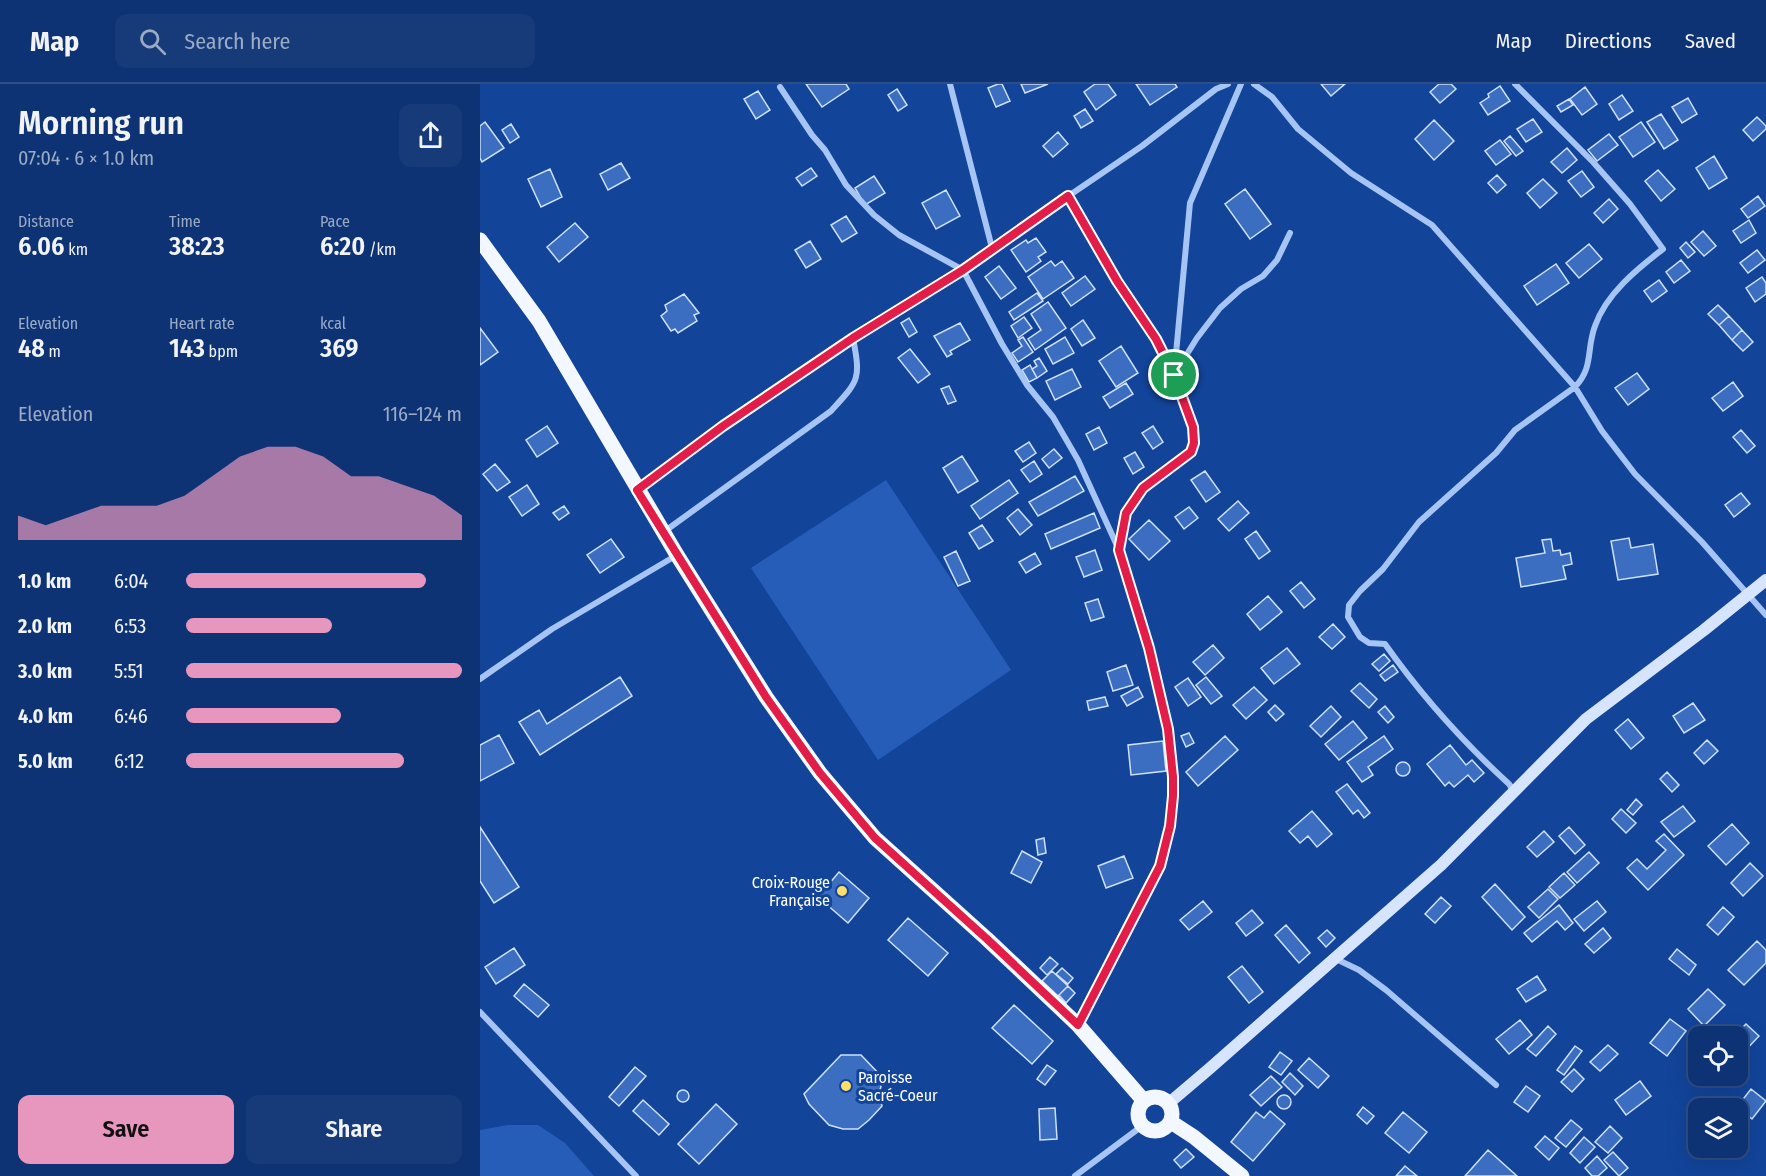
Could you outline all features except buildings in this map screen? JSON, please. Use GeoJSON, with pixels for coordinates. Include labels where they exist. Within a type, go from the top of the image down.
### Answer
{"type":"FeatureCollection","features":[{"type":"Feature","properties":{"kind":"main road"},"geometry":{"type":"LineString","coordinates":[[480,240],[539,321],[677,555],[766,697],[820,773],[875,838],[1078,1025],[1144,1101]]}},
{"type":"Feature","properties":{"kind":"main road"},"geometry":{"type":"LineString","coordinates":[[1157,1097],[1168,1103],[1172,1109],[1171,1122],[1167,1128],[1154,1132],[1142,1126],[1138,1120],[1138,1113],[1144,1101],[1157,1097]]}},
{"type":"Feature","properties":{"kind":"main road"},"geometry":{"type":"LineString","coordinates":[[1171,1122],[1194,1137],[1242,1176]]}},
{"type":"Feature","properties":{"kind":"street"},"geometry":{"type":"LineString","coordinates":[[950,84],[992,248]]}},
{"type":"Feature","properties":{"kind":"street"},"geometry":{"type":"LineString","coordinates":[[637,490],[723,426],[853,338],[963,270],[1142,146],[1216,89],[1228,84]]}},
{"type":"Feature","properties":{"kind":"street"},"geometry":{"type":"LineString","coordinates":[[1174,375],[1190,203],[1241,84]]}},
{"type":"Feature","properties":{"kind":"street"},"geometry":{"type":"LineString","coordinates":[[1254,84],[1272,98],[1298,129],[1351,173],[1432,225],[1575,387],[1602,431],[1635,474],[1702,542],[1766,615]]}},
{"type":"Feature","properties":{"kind":"street"},"geometry":{"type":"LineString","coordinates":[[1515,84],[1593,162],[1630,204],[1663,249],[1630,274],[1607,304],[1595,324],[1589,365],[1583,378],[1575,387],[1515,430],[1496,453],[1419,522],[1383,569],[1349,605],[1348,617],[1360,637],[1369,644],[1385,644],[1458,735],[1509,784],[1515,793]]}},
{"type":"Feature","properties":{"kind":"street"},"geometry":{"type":"LineString","coordinates":[[780,87],[812,135],[825,150],[846,185],[874,216],[900,235],[963,270],[1014,364],[1027,385],[1053,417],[1077,460],[1119,550],[1149,648],[1168,729],[1173,796],[1170,826],[1160,866],[1078,1025]]}},
{"type":"Feature","properties":{"kind":"street"},"geometry":{"type":"LineString","coordinates":[[1068,196],[1117,281],[1156,339],[1174,375],[1193,427],[1194,443],[1191,452],[1143,488],[1126,513],[1119,550]]}},
{"type":"Feature","properties":{"kind":"street"},"geometry":{"type":"LineString","coordinates":[[1174,375],[1197,338],[1220,308],[1241,289],[1263,276],[1277,260],[1290,233]]}},
{"type":"Feature","properties":{"kind":"street"},"geometry":{"type":"LineString","coordinates":[[663,532],[831,411],[854,386],[859,366],[853,338]]}},
{"type":"Feature","properties":{"kind":"street"},"geometry":{"type":"LineString","coordinates":[[480,679],[552,629],[677,555]]}},
{"type":"Feature","properties":{"kind":"street"},"geometry":{"type":"LineString","coordinates":[[1168,1103],[1209,1070],[1441,865],[1586,719],[1766,580]]}},
{"type":"Feature","properties":{"kind":"street"},"geometry":{"type":"LineString","coordinates":[[1334,958],[1359,970],[1386,990],[1496,1085]]}},
{"type":"Feature","properties":{"kind":"street"},"geometry":{"type":"LineString","coordinates":[[480,1011],[636,1176]]}},
{"type":"Feature","properties":{"kind":"street"},"geometry":{"type":"LineString","coordinates":[[1076,1176],[1142,1126]]}},
{"type":"Feature","properties":{"kind":"shaded area"},"geometry":{"type":"Polygon","coordinates":[[[886,480],[1011,670],[878,760],[751,568],[886,480]]]}},
{"type":"Feature","properties":{"kind":"shaded area"},"geometry":{"type":"Polygon","coordinates":[[[508,1125],[538,1125],[565,1143],[594,1176],[480,1176],[480,1130],[508,1125]]]}},
{"type":"Feature","properties":{"kind":"place","name":"Croix-Rouge Française"},"geometry":{"type":"Point","coordinates":[842,891]}},
{"type":"Feature","properties":{"kind":"place","name":"Paroisse Sacré-Coeur"},"geometry":{"type":"Point","coordinates":[846,1086]}},
{"type":"Feature","properties":{"kind":"route"},"geometry":{"type":"LineString","coordinates":[[1068,196],[1117,281],[1156,339],[1174,375],[1193,427],[1194,443],[1191,452],[1143,488],[1126,513],[1119,550],[1149,648],[1168,729],[1173,777],[1170,826],[1160,866],[1078,1025],[875,838],[820,773],[766,697],[637,490],[723,426],[853,338],[963,270],[1068,196]]}}]}
